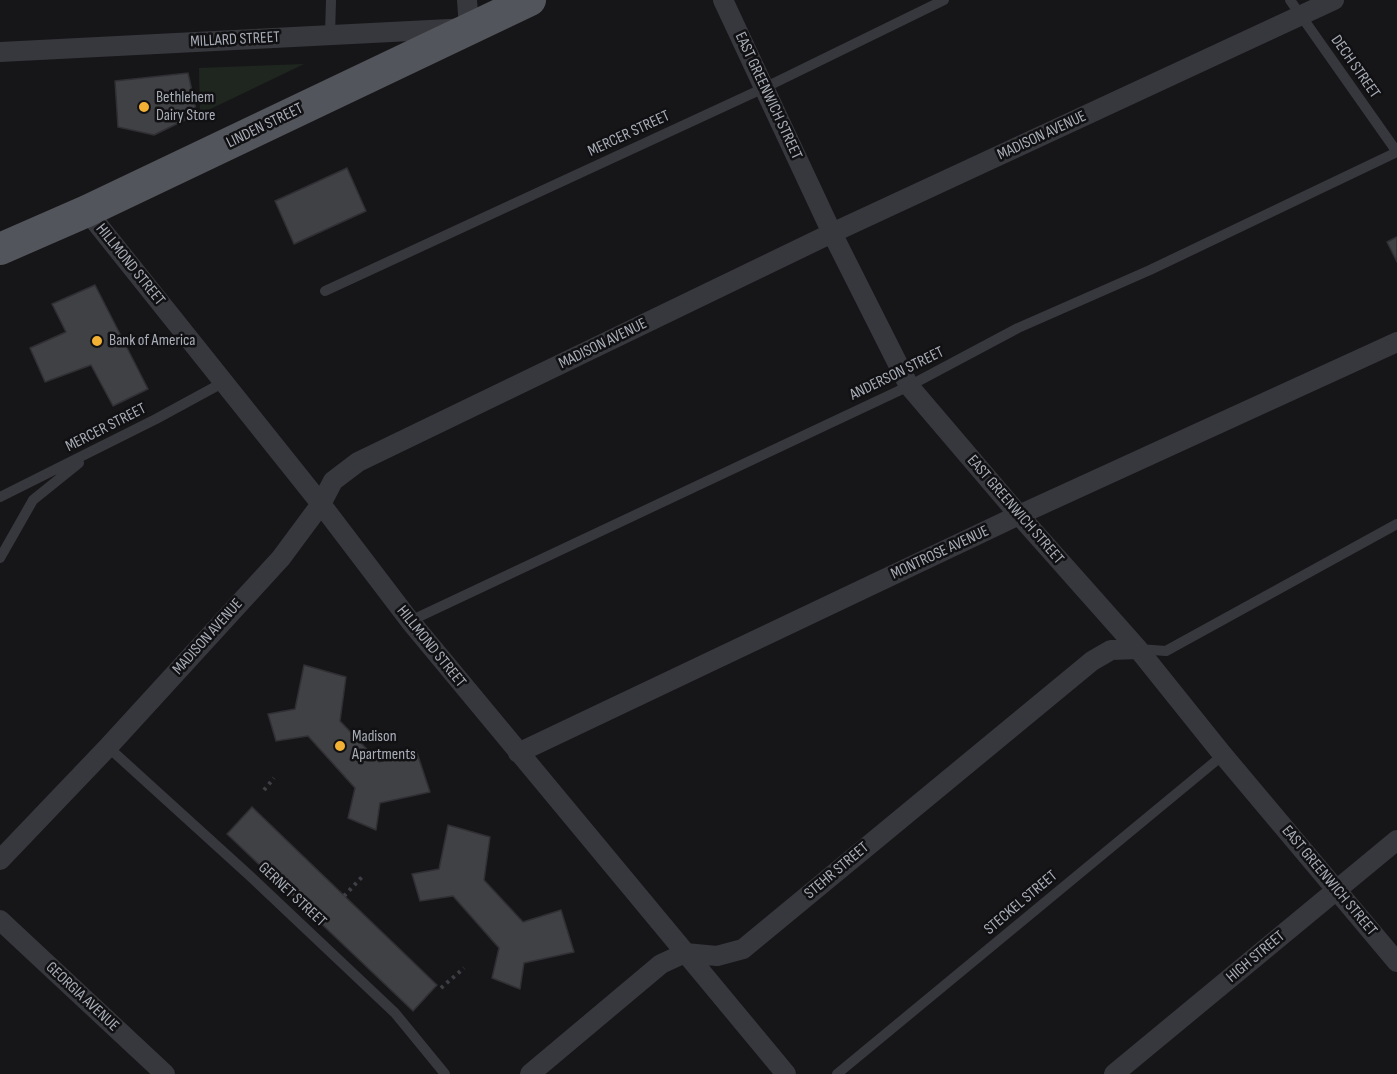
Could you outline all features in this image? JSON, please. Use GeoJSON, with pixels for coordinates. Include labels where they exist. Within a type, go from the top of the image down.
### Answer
{"type":"FeatureCollection","features":[{"type":"Feature","properties":{"kind":"main road","name":"LINDEN STREET"},"geometry":{"type":"LineString","coordinates":[[0,249],[87,211],[468,14],[530,0]]}},
{"type":"Feature","properties":{"kind":"street","name":"EAST GREENWICH STREET"},"geometry":{"type":"LineString","coordinates":[[723,0],[832,233],[909,386],[1138,649],[1223,755],[1397,962]]}},
{"type":"Feature","properties":{"kind":"street","name":"MADISON AVENUE"},"geometry":{"type":"LineString","coordinates":[[0,860],[108,747],[280,558],[321,504],[333,481],[358,462],[1295,8],[1334,0]]}},
{"type":"Feature","properties":{"kind":"street","name":"MILLARD STREET"},"geometry":{"type":"LineString","coordinates":[[0,52],[330,35],[468,14]]}},
{"type":"Feature","properties":{"kind":"street","name":"HILLMOND STREET"},"geometry":{"type":"LineString","coordinates":[[87,211],[321,504],[410,621],[786,1074]]}},
{"type":"Feature","properties":{"kind":"street","name":"MONTROSE AVENUE"},"geometry":{"type":"LineString","coordinates":[[518,753],[1019,515],[1397,342]]}},
{"type":"Feature","properties":{"kind":"street","name":"STEHR STREET"},"geometry":{"type":"LineString","coordinates":[[685,953],[717,956],[743,949],[1092,661],[1111,651],[1138,649]]}},
{"type":"Feature","properties":{"kind":"street","name":"HIGH STREET"},"geometry":{"type":"LineString","coordinates":[[1114,1074],[1397,840]]}},
{"type":"Feature","properties":{"kind":"street","name":"GEORGIA AVENUE"},"geometry":{"type":"LineString","coordinates":[[0,920],[165,1074]]}},
{"type":"Feature","properties":{"kind":"street"},"geometry":{"type":"LineString","coordinates":[[530,1074],[661,964],[685,953]]}},
{"type":"Feature","properties":{"kind":"lane"},"geometry":{"type":"LineString","coordinates":[[330,35],[331,0]]}},
{"type":"Feature","properties":{"kind":"lane","name":"MERCER STREET"},"geometry":{"type":"LineString","coordinates":[[325,291],[764,88],[944,0]]}},
{"type":"Feature","properties":{"kind":"lane","name":"DECH STREET"},"geometry":{"type":"LineString","coordinates":[[1295,8],[1396,152]]}},
{"type":"Feature","properties":{"kind":"lane","name":"ANDERSON STREET"},"geometry":{"type":"LineString","coordinates":[[410,621],[909,386],[1018,328],[1150,270],[1396,152]]}},
{"type":"Feature","properties":{"kind":"lane","name":"MERCER STREET"},"geometry":{"type":"LineString","coordinates":[[0,497],[224,382]]}},
{"type":"Feature","properties":{"kind":"lane"},"geometry":{"type":"LineString","coordinates":[[0,558],[33,500],[95,450]]}},
{"type":"Feature","properties":{"kind":"lane"},"geometry":{"type":"LineString","coordinates":[[1138,649],[1166,651],[1397,524]]}},
{"type":"Feature","properties":{"kind":"lane","name":"GERNET STREET"},"geometry":{"type":"LineString","coordinates":[[108,747],[250,876],[395,1013],[445,1074]]}},
{"type":"Feature","properties":{"kind":"lane","name":"STECKEL STREET"},"geometry":{"type":"LineString","coordinates":[[837,1074],[1223,755]]}},
{"type":"Feature","properties":{"kind":"path"},"geometry":{"type":"LineString","coordinates":[[264,790],[274,778]]}},
{"type":"Feature","properties":{"kind":"path"},"geometry":{"type":"LineString","coordinates":[[344,896],[362,877]]}},
{"type":"Feature","properties":{"kind":"path"},"geometry":{"type":"LineString","coordinates":[[441,988],[464,968]]}},
{"type":"Feature","properties":{"kind":"shaded area"},"geometry":{"type":"Polygon","coordinates":[[[304,64],[200,114],[199,68],[304,64]]]}},
{"type":"Feature","properties":{"kind":"building"},"geometry":{"type":"Polygon","coordinates":[[[188,73],[197,114],[154,135],[118,127],[115,81],[188,73]]]}},
{"type":"Feature","properties":{"kind":"building"},"geometry":{"type":"Polygon","coordinates":[[[347,168],[366,211],[294,244],[275,201],[347,168]]]}},
{"type":"Feature","properties":{"kind":"building"},"geometry":{"type":"Polygon","coordinates":[[[1397,237],[1397,262],[1387,242],[1397,237]]]}},
{"type":"Feature","properties":{"kind":"building"},"geometry":{"type":"Polygon","coordinates":[[[95,285],[148,389],[113,406],[91,365],[45,382],[30,348],[66,332],[52,304],[95,285]]]}},
{"type":"Feature","properties":{"kind":"building","name":"Madison Apartments"},"geometry":{"type":"Polygon","coordinates":[[[304,665],[346,677],[340,721],[379,762],[416,750],[430,792],[380,803],[376,830],[348,818],[355,788],[308,736],[276,741],[268,714],[295,709],[304,665]]]}},
{"type":"Feature","properties":{"kind":"building"},"geometry":{"type":"Polygon","coordinates":[[[252,807],[437,985],[413,1011],[227,834],[252,807]]]}},
{"type":"Feature","properties":{"kind":"building"},"geometry":{"type":"Polygon","coordinates":[[[448,825],[490,837],[484,880],[523,922],[561,910],[574,952],[524,963],[520,989],[492,978],[499,948],[453,896],[420,901],[412,874],[439,869],[448,825]]]}},
{"type":"Feature","properties":{"kind":"place","name":"Bethlehem Dairy Store"},"geometry":{"type":"Point","coordinates":[144,107]}},
{"type":"Feature","properties":{"kind":"place","name":"Bank of America"},"geometry":{"type":"Point","coordinates":[97,341]}},
{"type":"Feature","properties":{"kind":"place","name":"Madison Apartments"},"geometry":{"type":"Point","coordinates":[340,746]}}]}
